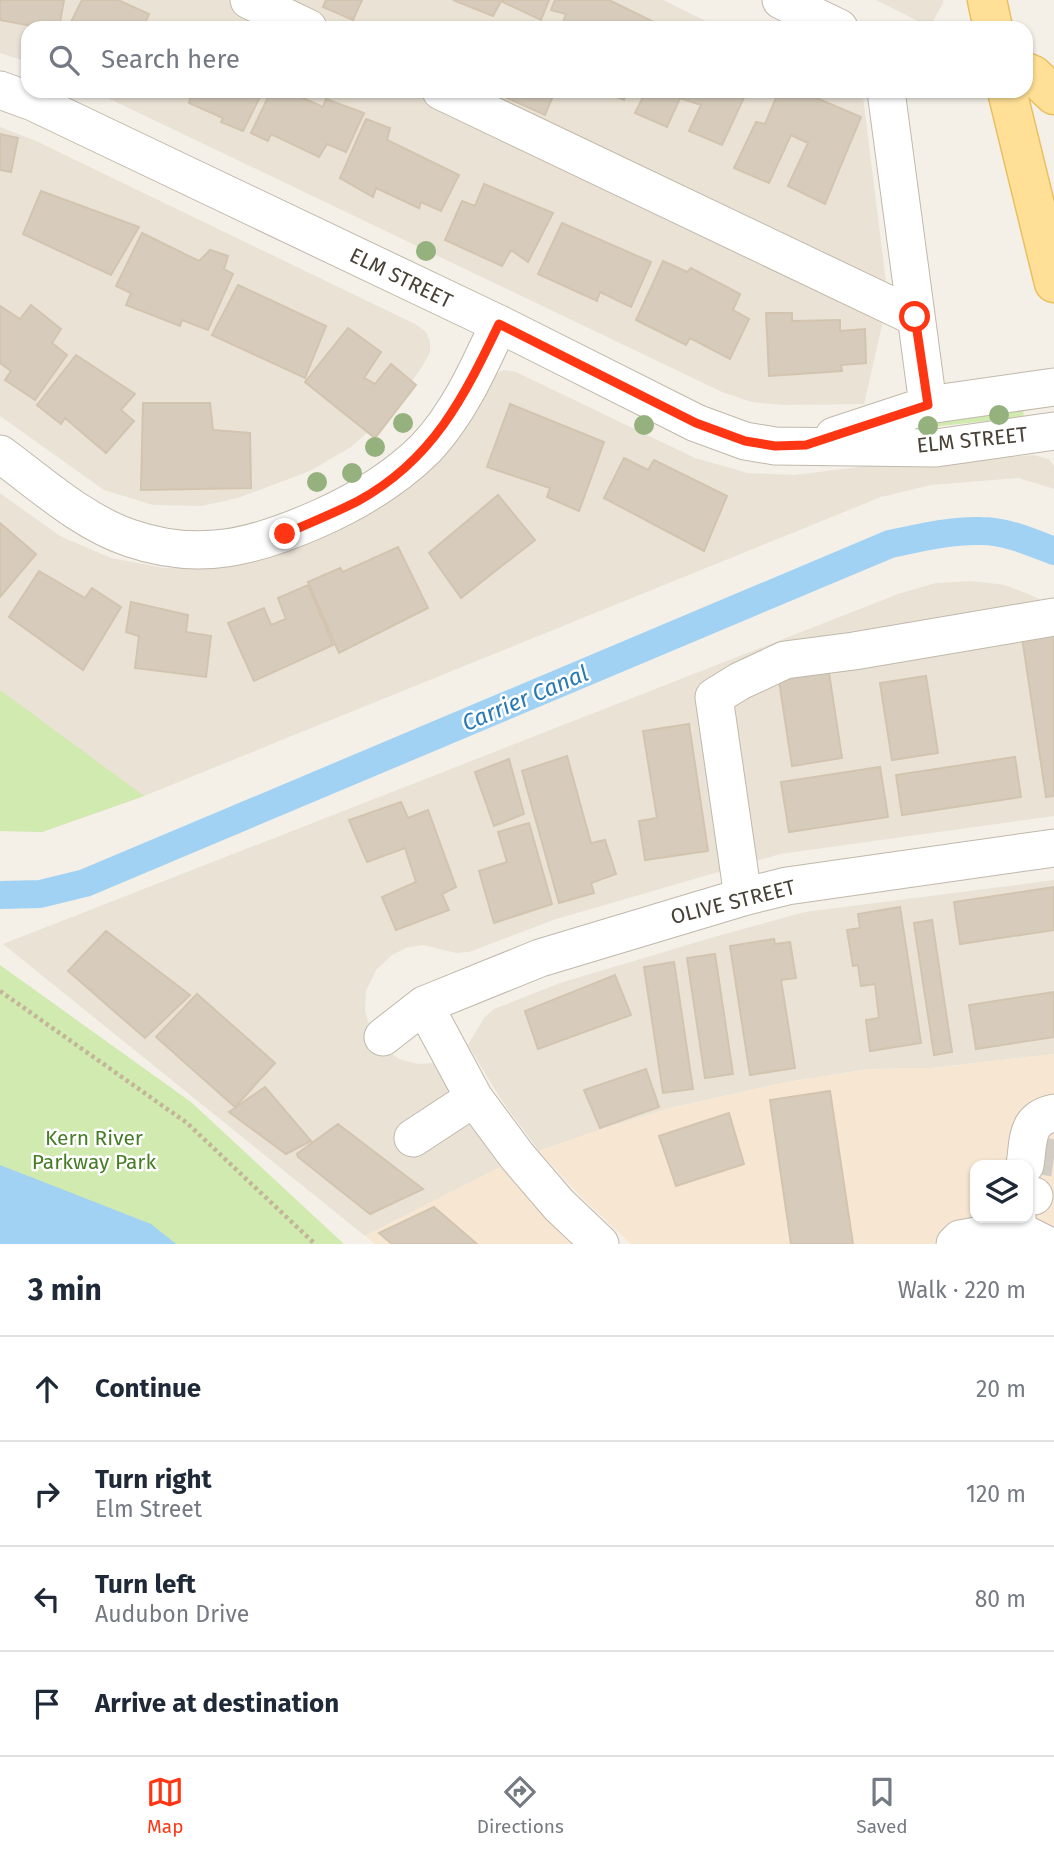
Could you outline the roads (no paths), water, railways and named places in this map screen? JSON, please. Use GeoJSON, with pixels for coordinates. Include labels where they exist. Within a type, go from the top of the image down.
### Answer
{"type":"FeatureCollection","features":[{"type":"Feature","properties":{"kind":"main road"},"geometry":{"type":"LineString","coordinates":[[987,0],[992,21]]}},
{"type":"Feature","properties":{"kind":"main road"},"geometry":{"type":"LineString","coordinates":[[1033,75],[1054,95]]}},
{"type":"Feature","properties":{"kind":"main road"},"geometry":{"type":"LineString","coordinates":[[1009,98],[1054,283]]}},
{"type":"Feature","properties":{"kind":"street"},"geometry":{"type":"LineString","coordinates":[[249,0],[293,21]]}},
{"type":"Feature","properties":{"kind":"street"},"geometry":{"type":"LineString","coordinates":[[781,0],[824,21]]}},
{"type":"Feature","properties":{"kind":"street","name":"ELM STREET"},"geometry":{"type":"LineString","coordinates":[[0,90],[21,98]]}},
{"type":"Feature","properties":{"kind":"street","name":"ELM STREET"},"geometry":{"type":"LineString","coordinates":[[22,98],[499,324],[696,423],[745,441],[775,446],[936,447],[1054,432]]}},
{"type":"Feature","properties":{"kind":"street"},"geometry":{"type":"LineString","coordinates":[[456,98],[915,317]]}},
{"type":"Feature","properties":{"kind":"street"},"geometry":{"type":"LineString","coordinates":[[887,98],[928,405]]}},
{"type":"Feature","properties":{"kind":"street"},"geometry":{"type":"LineString","coordinates":[[0,454],[92,520],[129,538],[169,548],[209,550],[250,545],[285,534],[359,500],[395,476],[427,446],[454,412],[499,324]]}},
{"type":"Feature","properties":{"kind":"street","name":"ELM STREET"},"geometry":{"type":"LineString","coordinates":[[806,445],[928,405],[1054,387]]}},
{"type":"Feature","properties":{"kind":"street"},"geometry":{"type":"LineString","coordinates":[[743,897],[714,698],[740,681],[785,660],[1054,617]]}},
{"type":"Feature","properties":{"kind":"street","name":"OLIVE STREET"},"geometry":{"type":"LineString","coordinates":[[383,1037],[424,1005],[567,948],[743,897],[787,886],[1054,848]]}},
{"type":"Feature","properties":{"kind":"street"},"geometry":{"type":"LineString","coordinates":[[424,1005],[474,1098],[517,1156],[559,1205],[600,1244]]}},
{"type":"Feature","properties":{"kind":"street"},"geometry":{"type":"LineString","coordinates":[[413,1138],[474,1098]]}},
{"type":"Feature","properties":{"kind":"street"},"geometry":{"type":"LineString","coordinates":[[1031,1160],[1031,1125],[1040,1116],[1054,1113]]}},
{"type":"Feature","properties":{"kind":"street"},"geometry":{"type":"LineString","coordinates":[[1033,1204],[1054,1241]]}},
{"type":"Feature","properties":{"kind":"street"},"geometry":{"type":"LineString","coordinates":[[955,1244],[989,1223]]}},
{"type":"Feature","properties":{"kind":"water"},"geometry":{"type":"Polygon","coordinates":[[[0,1165],[151,1224],[176,1244],[0,1244],[0,1165]]]}},
{"type":"Feature","properties":{"kind":"waterway","name":"Carrier Canal"},"geometry":{"type":"LineString","coordinates":[[0,895],[40,894],[85,883],[890,544],[947,533],[990,531],[1054,551]]}},
{"type":"Feature","properties":{"kind":"tunnel"},"geometry":{"type":"LineString","coordinates":[[1041,1156],[1054,1158]]}},
{"type":"Feature","properties":{"kind":"park label","name":"Kern River Parkway Park"},"geometry":{"type":"Point","coordinates":[94,1150]}}]}
